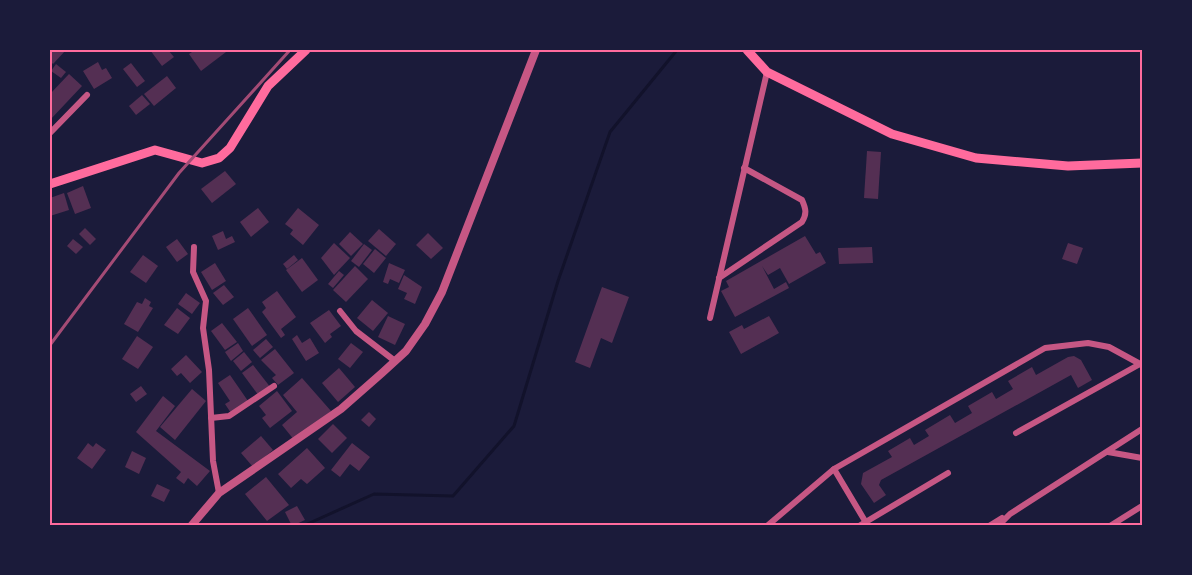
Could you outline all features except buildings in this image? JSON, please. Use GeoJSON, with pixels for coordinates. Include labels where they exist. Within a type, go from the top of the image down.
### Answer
{"type":"FeatureCollection","features":[{"type":"Feature","properties":{"kind":"main road"},"geometry":{"type":"LineString","coordinates":[[50,184],[156,150],[202,163],[219,158],[230,148],[268,86],[306,50]]}},
{"type":"Feature","properties":{"kind":"main road"},"geometry":{"type":"LineString","coordinates":[[747,50],[766,72],[892,134],[976,158],[1068,166],[1143,163]]}},
{"type":"Feature","properties":{"kind":"street"},"geometry":{"type":"LineString","coordinates":[[191,525],[219,493],[341,409],[395,362],[425,324],[442,292],[536,50]]}},
{"type":"Feature","properties":{"kind":"street"},"geometry":{"type":"LineString","coordinates":[[710,318],[766,72]]}},
{"type":"Feature","properties":{"kind":"street"},"geometry":{"type":"LineString","coordinates":[[50,133],[87,95]]}},
{"type":"Feature","properties":{"kind":"street"},"geometry":{"type":"LineString","coordinates":[[719,278],[802,222],[806,216],[806,208],[802,200],[744,168]]}},
{"type":"Feature","properties":{"kind":"street"},"geometry":{"type":"LineString","coordinates":[[194,247],[193,272],[206,301],[203,328],[213,461],[219,493]]}},
{"type":"Feature","properties":{"kind":"street"},"geometry":{"type":"LineString","coordinates":[[340,311],[356,331],[395,362]]}},
{"type":"Feature","properties":{"kind":"street"},"geometry":{"type":"LineString","coordinates":[[766,525],[834,470],[1045,348],[1088,343],[1109,347],[1141,364]]}},
{"type":"Feature","properties":{"kind":"street"},"geometry":{"type":"LineString","coordinates":[[1016,433],[1141,364]]}},
{"type":"Feature","properties":{"kind":"street"},"geometry":{"type":"LineString","coordinates":[[211,418],[228,416],[274,386]]}},
{"type":"Feature","properties":{"kind":"street"},"geometry":{"type":"LineString","coordinates":[[989,525],[1143,429]]}},
{"type":"Feature","properties":{"kind":"street"},"geometry":{"type":"LineString","coordinates":[[1108,452],[1143,458]]}},
{"type":"Feature","properties":{"kind":"street"},"geometry":{"type":"LineString","coordinates":[[834,470],[865,520]]}},
{"type":"Feature","properties":{"kind":"street"},"geometry":{"type":"LineString","coordinates":[[859,525],[948,473]]}},
{"type":"Feature","properties":{"kind":"street"},"geometry":{"type":"LineString","coordinates":[[1110,525],[1143,506]]}},
{"type":"Feature","properties":{"kind":"street"},"geometry":{"type":"LineString","coordinates":[[998,525],[1010,514]]}},
{"type":"Feature","properties":{"kind":"waterway"},"geometry":{"type":"LineString","coordinates":[[303,526],[374,494],[453,496],[514,426],[558,281],[610,132],[677,50]]}},
{"type":"Feature","properties":{"kind":"railway"},"geometry":{"type":"LineString","coordinates":[[50,345],[179,173],[290,50]]}}]}
